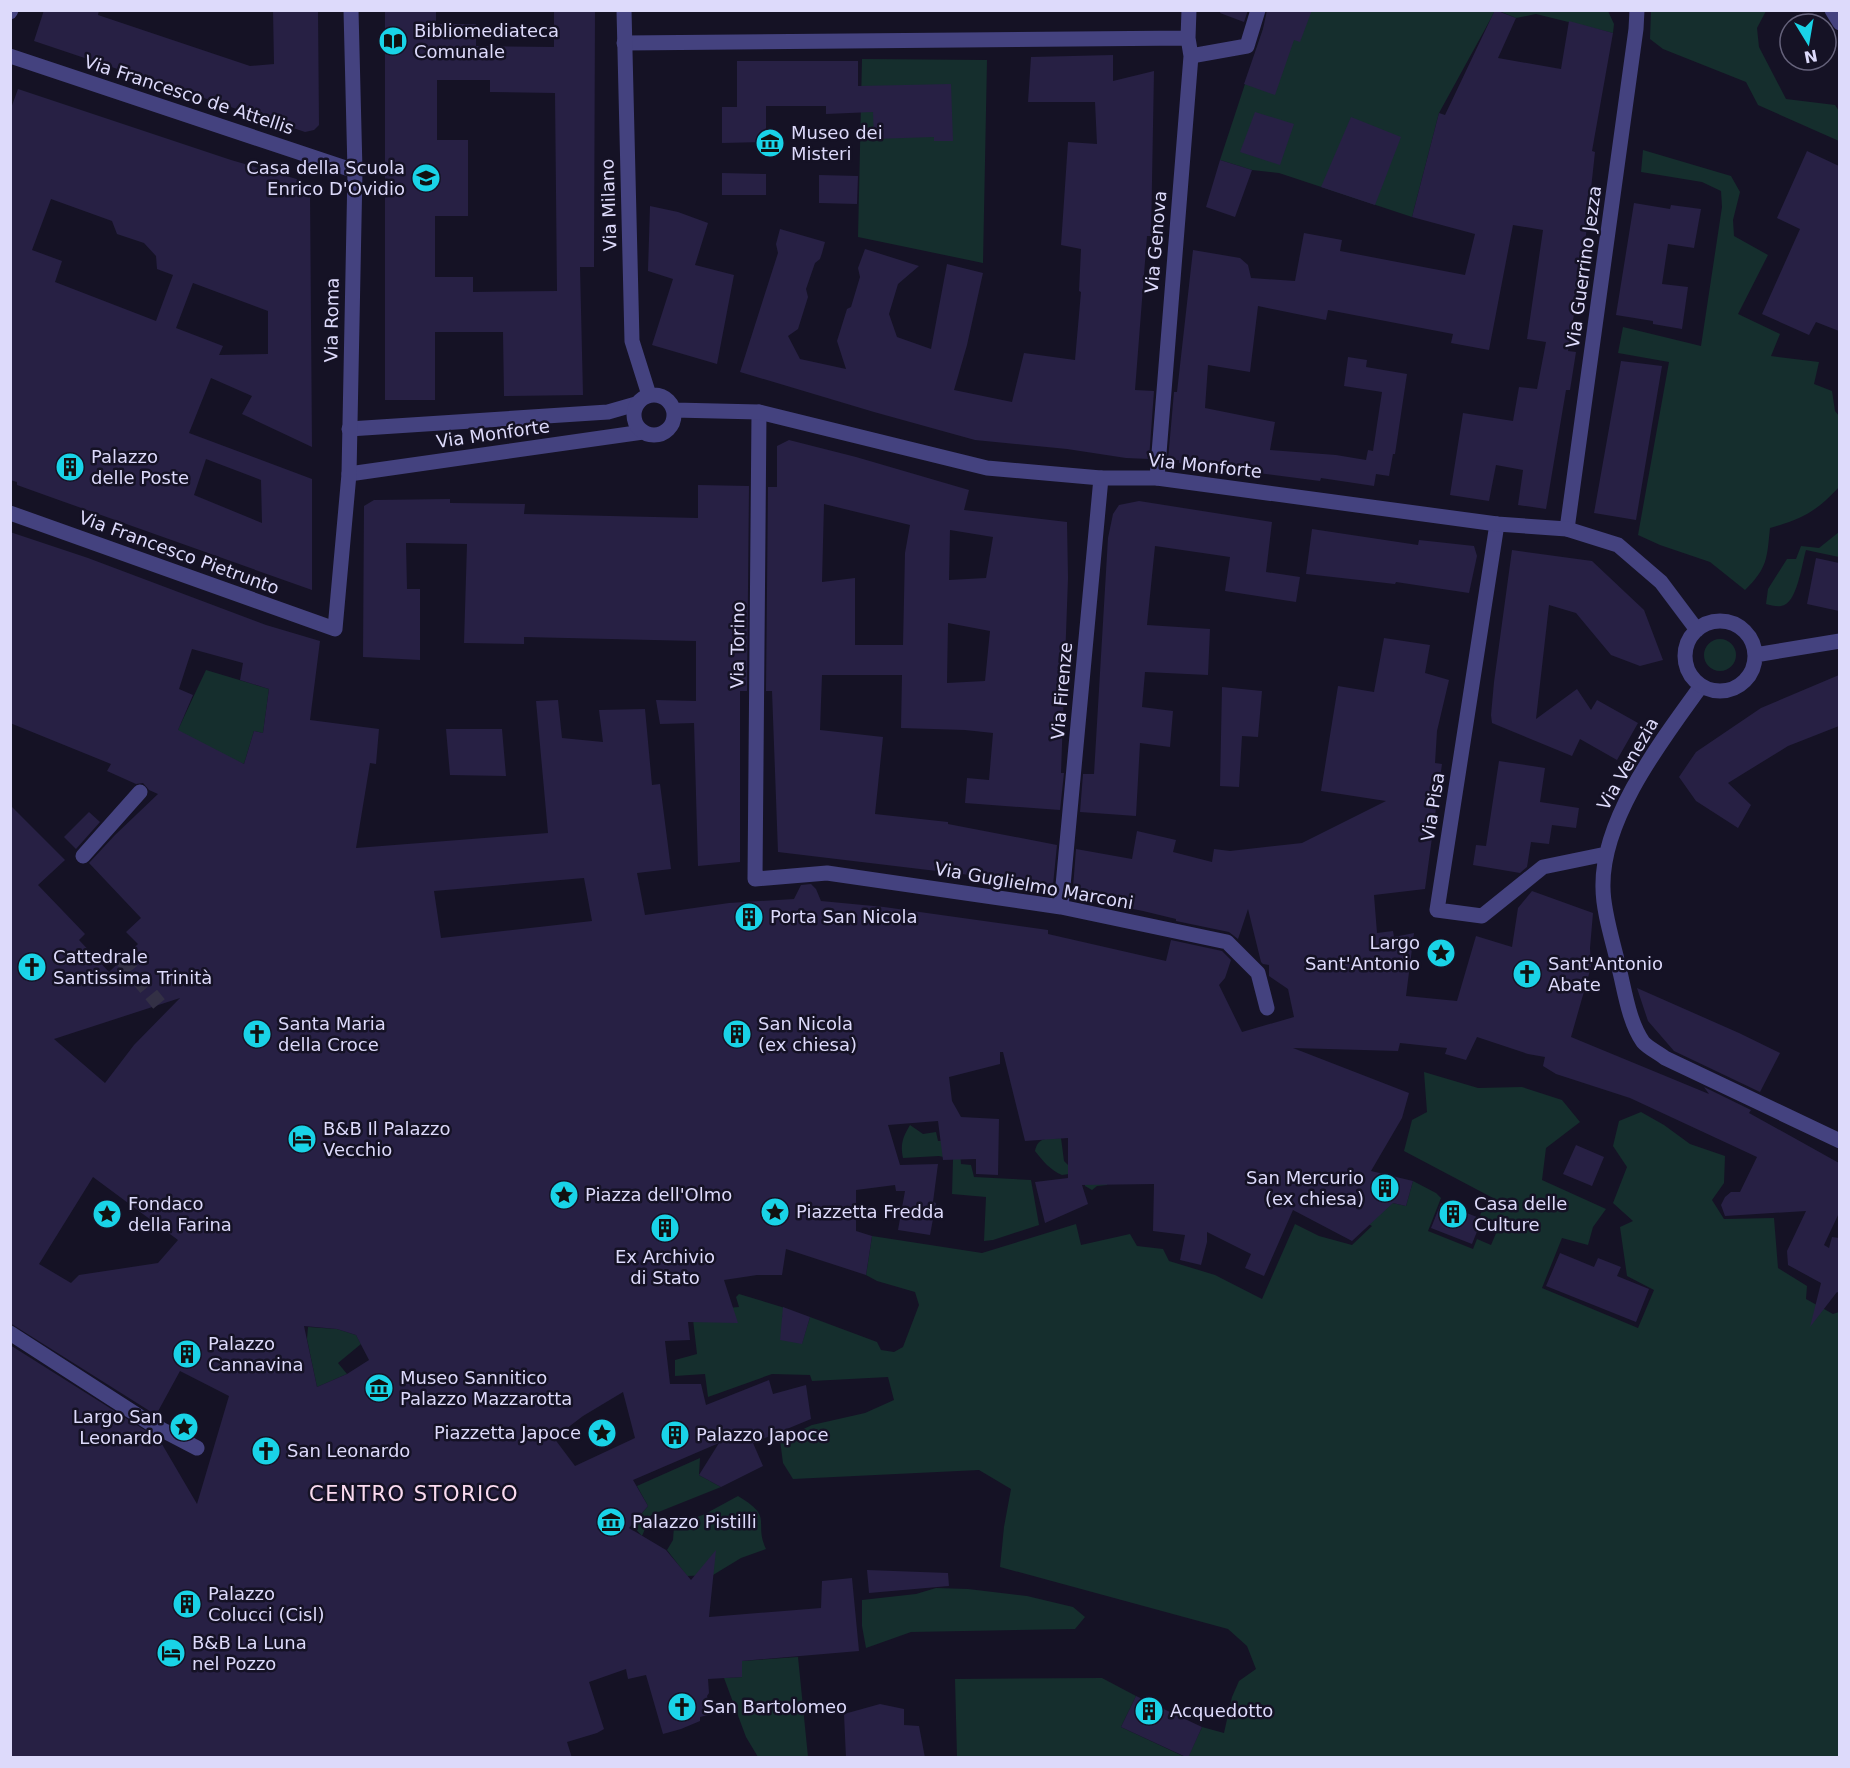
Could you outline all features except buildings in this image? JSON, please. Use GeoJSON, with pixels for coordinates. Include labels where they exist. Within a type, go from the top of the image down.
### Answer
{"type":"FeatureCollection","features":[{"type":"Feature","properties":{"kind":"street","name":"Via Roma"},"geometry":{"type":"LineString","coordinates":[[335,629],[349,474],[355,171],[351,10]]}},
{"type":"Feature","properties":{"kind":"street","name":"Via Milano"},"geometry":{"type":"LineString","coordinates":[[624,10],[632,341],[643,399]]}},
{"type":"Feature","properties":{"kind":"street","name":"Via Genova"},"geometry":{"type":"LineString","coordinates":[[1157,477],[1191,56],[1188,38],[1189,10]]}},
{"type":"Feature","properties":{"kind":"street"},"geometry":{"type":"LineString","coordinates":[[1191,56],[1247,46],[1258,10]]}},
{"type":"Feature","properties":{"kind":"street","name":"Via Guerrino Jezza"},"geometry":{"type":"LineString","coordinates":[[1567,529],[1637,10]]}},
{"type":"Feature","properties":{"kind":"street"},"geometry":{"type":"LineString","coordinates":[[1832,10],[1839,23]]}},
{"type":"Feature","properties":{"kind":"street"},"geometry":{"type":"LineString","coordinates":[[624,43],[1188,38]]}},
{"type":"Feature","properties":{"kind":"street","name":"Via Francesco de Attellis"},"geometry":{"type":"LineString","coordinates":[[10,56],[355,171]]}},
{"type":"Feature","properties":{"kind":"street"},"geometry":{"type":"LineString","coordinates":[[657,394],[665,397],[674,410],[674,418],[666,431],[651,435],[637,427],[634,419],[643,399],[657,394]]}},
{"type":"Feature","properties":{"kind":"street","name":"Via Monforte"},"geometry":{"type":"LineString","coordinates":[[349,429],[608,412],[643,399]]}},
{"type":"Feature","properties":{"kind":"street","name":"Via Monforte"},"geometry":{"type":"LineString","coordinates":[[674,410],[759,412],[987,468],[1101,478],[1157,477],[1497,524],[1567,529],[1618,545],[1661,582],[1697,630]]}},
{"type":"Feature","properties":{"kind":"street","name":"Via Torino"},"geometry":{"type":"LineString","coordinates":[[755,879],[759,412]]}},
{"type":"Feature","properties":{"kind":"street","name":"Via Monforte"},"geometry":{"type":"LineString","coordinates":[[349,474],[643,432]]}},
{"type":"Feature","properties":{"kind":"street","name":"Via Firenze"},"geometry":{"type":"LineString","coordinates":[[1061,907],[1101,478]]}},
{"type":"Feature","properties":{"kind":"street","name":"Via Francesco Pietrunto"},"geometry":{"type":"LineString","coordinates":[[10,513],[335,629]]}},
{"type":"Feature","properties":{"kind":"street","name":"Via Pisa"},"geometry":{"type":"LineString","coordinates":[[1497,524],[1437,910],[1482,916],[1543,867],[1606,854]]}},
{"type":"Feature","properties":{"kind":"street"},"geometry":{"type":"LineString","coordinates":[[1718,622],[1739,627],[1747,634],[1753,644],[1755,655],[1752,670],[1743,682],[1730,690],[1715,691],[1701,686],[1691,677],[1686,665],[1685,652],[1689,640],[1697,630],[1707,624],[1718,622]]}},
{"type":"Feature","properties":{"kind":"street"},"geometry":{"type":"LineString","coordinates":[[1755,655],[1839,641]]}},
{"type":"Feature","properties":{"kind":"street","name":"Via Venezia"},"geometry":{"type":"LineString","coordinates":[[1701,686],[1664,737],[1617,817],[1606,854],[1602,888],[1633,1022],[1644,1043],[1665,1058],[1839,1141]]}},
{"type":"Feature","properties":{"kind":"street"},"geometry":{"type":"LineString","coordinates":[[83,856],[140,792]]}},
{"type":"Feature","properties":{"kind":"street","name":"Via Guglielmo Marconi"},"geometry":{"type":"LineString","coordinates":[[755,879],[827,873],[1061,907],[1227,942],[1258,973],[1267,1008]]}},
{"type":"Feature","properties":{"kind":"street"},"geometry":{"type":"LineString","coordinates":[[10,1333],[151,1424],[197,1448]]}},
{"type":"Feature","properties":{"kind":"green space"},"geometry":{"type":"Polygon","coordinates":[[[1269,11],[1495,11],[1439,113],[1412,217],[1279,173],[1252,170],[1220,160],[1269,11]]]}},
{"type":"Feature","properties":{"kind":"green space"},"geometry":{"type":"Polygon","coordinates":[[[1499,11],[1608,11],[1614,24],[1613,33],[1536,14],[1516,18],[1499,11]]]}},
{"type":"Feature","properties":{"kind":"green space"},"geometry":{"type":"Polygon","coordinates":[[[1651,11],[1766,11],[1757,28],[1759,47],[1786,99],[1835,105],[1839,111],[1839,141],[1758,105],[1746,82],[1663,49],[1650,39],[1651,11]]]}},
{"type":"Feature","properties":{"kind":"green space"},"geometry":{"type":"Polygon","coordinates":[[[862,59],[987,60],[983,263],[858,237],[862,59]]]}},
{"type":"Feature","properties":{"kind":"green space"},"geometry":{"type":"Polygon","coordinates":[[[1643,150],[1731,176],[1740,192],[1733,220],[1734,236],[1768,255],[1738,314],[1780,334],[1771,356],[1819,362],[1814,384],[1832,391],[1835,411],[1839,416],[1839,487],[1808,514],[1770,528],[1765,562],[1753,582],[1745,590],[1710,562],[1638,535],[1669,362],[1618,353],[1623,327],[1701,346],[1722,207],[1721,191],[1702,182],[1641,172],[1643,150]]]}},
{"type":"Feature","properties":{"kind":"green space"},"geometry":{"type":"Polygon","coordinates":[[[1839,532],[1839,557],[1806,550],[1791,599],[1787,604],[1781,606],[1766,604],[1768,589],[1787,559],[1796,559],[1801,546],[1819,548],[1839,532]]]}},
{"type":"Feature","properties":{"kind":"green space"},"geometry":{"type":"Polygon","coordinates":[[[1720,639],[1731,644],[1736,655],[1731,666],[1720,671],[1709,666],[1704,655],[1709,644],[1720,639]]]}},
{"type":"Feature","properties":{"kind":"green space"},"geometry":{"type":"Polygon","coordinates":[[[206,670],[269,689],[263,733],[254,731],[244,764],[176,734],[206,670]]]}},
{"type":"Feature","properties":{"kind":"green space"},"geometry":{"type":"Polygon","coordinates":[[[1424,1072],[1478,1088],[1522,1087],[1562,1100],[1580,1122],[1546,1148],[1542,1180],[1606,1209],[1593,1227],[1588,1245],[1562,1238],[1542,1288],[1638,1328],[1654,1290],[1627,1276],[1620,1227],[1633,1221],[1613,1203],[1627,1167],[1613,1146],[1619,1121],[1641,1112],[1690,1144],[1725,1156],[1724,1183],[1712,1200],[1724,1219],[1774,1218],[1778,1268],[1807,1286],[1806,1299],[1833,1314],[1839,1312],[1839,1757],[1188,1757],[1202,1727],[1224,1733],[1232,1697],[1239,1681],[1256,1669],[1247,1646],[1228,1629],[1000,1567],[1011,1489],[979,1470],[793,1479],[783,1463],[780,1440],[812,1425],[865,1413],[894,1400],[888,1377],[812,1381],[810,1375],[772,1374],[708,1397],[705,1374],[675,1376],[675,1360],[697,1354],[692,1311],[739,1307],[736,1297],[739,1294],[785,1308],[782,1318],[802,1343],[810,1317],[877,1342],[881,1350],[894,1352],[903,1347],[919,1305],[915,1292],[877,1281],[866,1275],[872,1236],[982,1253],[1076,1224],[1081,1245],[1130,1234],[1137,1246],[1163,1249],[1169,1261],[1215,1275],[1262,1299],[1295,1224],[1319,1236],[1352,1245],[1372,1226],[1352,1214],[1358,1195],[1406,1206],[1413,1181],[1441,1198],[1428,1231],[1473,1249],[1477,1239],[1491,1245],[1500,1224],[1480,1216],[1482,1209],[1493,1198],[1404,1151],[1412,1120],[1427,1112],[1424,1072]]]}},
{"type":"Feature","properties":{"kind":"green space"},"geometry":{"type":"Polygon","coordinates":[[[910,1125],[923,1134],[936,1132],[938,1141],[959,1141],[961,1164],[971,1165],[974,1177],[1031,1180],[1039,1225],[984,1241],[986,1197],[952,1194],[953,1159],[939,1156],[903,1158],[903,1141],[910,1125]]]}},
{"type":"Feature","properties":{"kind":"green space"},"geometry":{"type":"Polygon","coordinates":[[[1061,1138],[1064,1161],[1068,1165],[1094,1161],[1108,1169],[1107,1185],[1097,1186],[1092,1190],[1085,1186],[1085,1177],[1058,1173],[1047,1165],[1035,1151],[1041,1141],[1061,1138]]]}},
{"type":"Feature","properties":{"kind":"green space"},"geometry":{"type":"Polygon","coordinates":[[[308,1327],[337,1329],[356,1335],[361,1344],[338,1363],[347,1374],[317,1387],[307,1339],[308,1327]]]}},
{"type":"Feature","properties":{"kind":"green space"},"geometry":{"type":"Polygon","coordinates":[[[700,1458],[699,1475],[721,1487],[651,1515],[642,1536],[632,1525],[648,1506],[637,1486],[700,1458]]]}},
{"type":"Feature","properties":{"kind":"green space"},"geometry":{"type":"Polygon","coordinates":[[[738,1496],[749,1503],[760,1515],[761,1532],[766,1549],[741,1558],[713,1575],[687,1576],[667,1550],[673,1540],[674,1526],[705,1514],[738,1496]]]}},
{"type":"Feature","properties":{"kind":"green space"},"geometry":{"type":"Polygon","coordinates":[[[936,1588],[968,1589],[1027,1596],[1073,1607],[1085,1617],[1075,1629],[911,1632],[866,1648],[862,1626],[862,1600],[916,1594],[936,1588]]]}},
{"type":"Feature","properties":{"kind":"green space"},"geometry":{"type":"Polygon","coordinates":[[[798,1657],[808,1757],[758,1757],[746,1737],[724,1678],[742,1677],[742,1661],[798,1657]]]}},
{"type":"Feature","properties":{"kind":"green space"},"geometry":{"type":"Polygon","coordinates":[[[1102,1678],[1136,1696],[1121,1727],[1185,1757],[957,1757],[955,1679],[1102,1678]]]}},
{"type":"Feature","properties":{"kind":"tunnel"},"geometry":{"type":"LineString","coordinates":[[122,959],[159,1004]]}},
{"type":"Feature","properties":{"kind":"place","name":"Bibliomediateca Comunale"},"geometry":{"type":"Point","coordinates":[393,41]}},
{"type":"Feature","properties":{"kind":"place","name":"Museo dei Misteri"},"geometry":{"type":"Point","coordinates":[770,143]}},
{"type":"Feature","properties":{"kind":"place","name":"Casa della Scuola Enrico D'Ovidio"},"geometry":{"type":"Point","coordinates":[426,178]}},
{"type":"Feature","properties":{"kind":"place","name":"Palazzo delle Poste"},"geometry":{"type":"Point","coordinates":[70,467]}},
{"type":"Feature","properties":{"kind":"place","name":"Porta San Nicola"},"geometry":{"type":"Point","coordinates":[749,917]}},
{"type":"Feature","properties":{"kind":"place","name":"Largo Sant'Antonio"},"geometry":{"type":"Point","coordinates":[1441,953]}},
{"type":"Feature","properties":{"kind":"place","name":"Cattedrale Santissima Trinità"},"geometry":{"type":"Point","coordinates":[32,967]}},
{"type":"Feature","properties":{"kind":"place","name":"Sant'Antonio Abate"},"geometry":{"type":"Point","coordinates":[1527,974]}},
{"type":"Feature","properties":{"kind":"place","name":"Santa Maria della Croce"},"geometry":{"type":"Point","coordinates":[257,1034]}},
{"type":"Feature","properties":{"kind":"place","name":"San Nicola (ex chiesa)"},"geometry":{"type":"Point","coordinates":[737,1034]}},
{"type":"Feature","properties":{"kind":"place","name":"B&B Il Palazzo Vecchio"},"geometry":{"type":"Point","coordinates":[302,1139]}},
{"type":"Feature","properties":{"kind":"place","name":"San Mercurio (ex chiesa)"},"geometry":{"type":"Point","coordinates":[1385,1188]}},
{"type":"Feature","properties":{"kind":"place","name":"Piazza dell'Olmo"},"geometry":{"type":"Point","coordinates":[564,1195]}},
{"type":"Feature","properties":{"kind":"place","name":"Piazzetta Fredda"},"geometry":{"type":"Point","coordinates":[775,1212]}},
{"type":"Feature","properties":{"kind":"place","name":"Fondaco della Farina"},"geometry":{"type":"Point","coordinates":[107,1214]}},
{"type":"Feature","properties":{"kind":"place","name":"Casa delle Culture"},"geometry":{"type":"Point","coordinates":[1453,1214]}},
{"type":"Feature","properties":{"kind":"place","name":"Ex Archivio di Stato"},"geometry":{"type":"Point","coordinates":[665,1228]}},
{"type":"Feature","properties":{"kind":"place","name":"Palazzo Cannavina"},"geometry":{"type":"Point","coordinates":[187,1354]}},
{"type":"Feature","properties":{"kind":"place","name":"Museo Sannitico Palazzo Mazzarotta"},"geometry":{"type":"Point","coordinates":[379,1388]}},
{"type":"Feature","properties":{"kind":"place","name":"Largo San Leonardo"},"geometry":{"type":"Point","coordinates":[184,1427]}},
{"type":"Feature","properties":{"kind":"place","name":"Piazzetta Japoce"},"geometry":{"type":"Point","coordinates":[602,1433]}},
{"type":"Feature","properties":{"kind":"place","name":"Palazzo Japoce"},"geometry":{"type":"Point","coordinates":[675,1435]}},
{"type":"Feature","properties":{"kind":"place","name":"San Leonardo"},"geometry":{"type":"Point","coordinates":[266,1451]}},
{"type":"Feature","properties":{"kind":"place","name":"Palazzo Pistilli"},"geometry":{"type":"Point","coordinates":[611,1522]}},
{"type":"Feature","properties":{"kind":"place","name":"Palazzo Colucci (Cisl)"},"geometry":{"type":"Point","coordinates":[187,1604]}},
{"type":"Feature","properties":{"kind":"place","name":"B&B La Luna nel Pozzo"},"geometry":{"type":"Point","coordinates":[171,1653]}},
{"type":"Feature","properties":{"kind":"place","name":"San Bartolomeo"},"geometry":{"type":"Point","coordinates":[682,1707]}},
{"type":"Feature","properties":{"kind":"place","name":"Acquedotto"},"geometry":{"type":"Point","coordinates":[1149,1711]}},
{"type":"Feature","properties":{"kind":"district","name":"CENTRO STORICO"},"geometry":{"type":"Point","coordinates":[414,1494]}}]}
